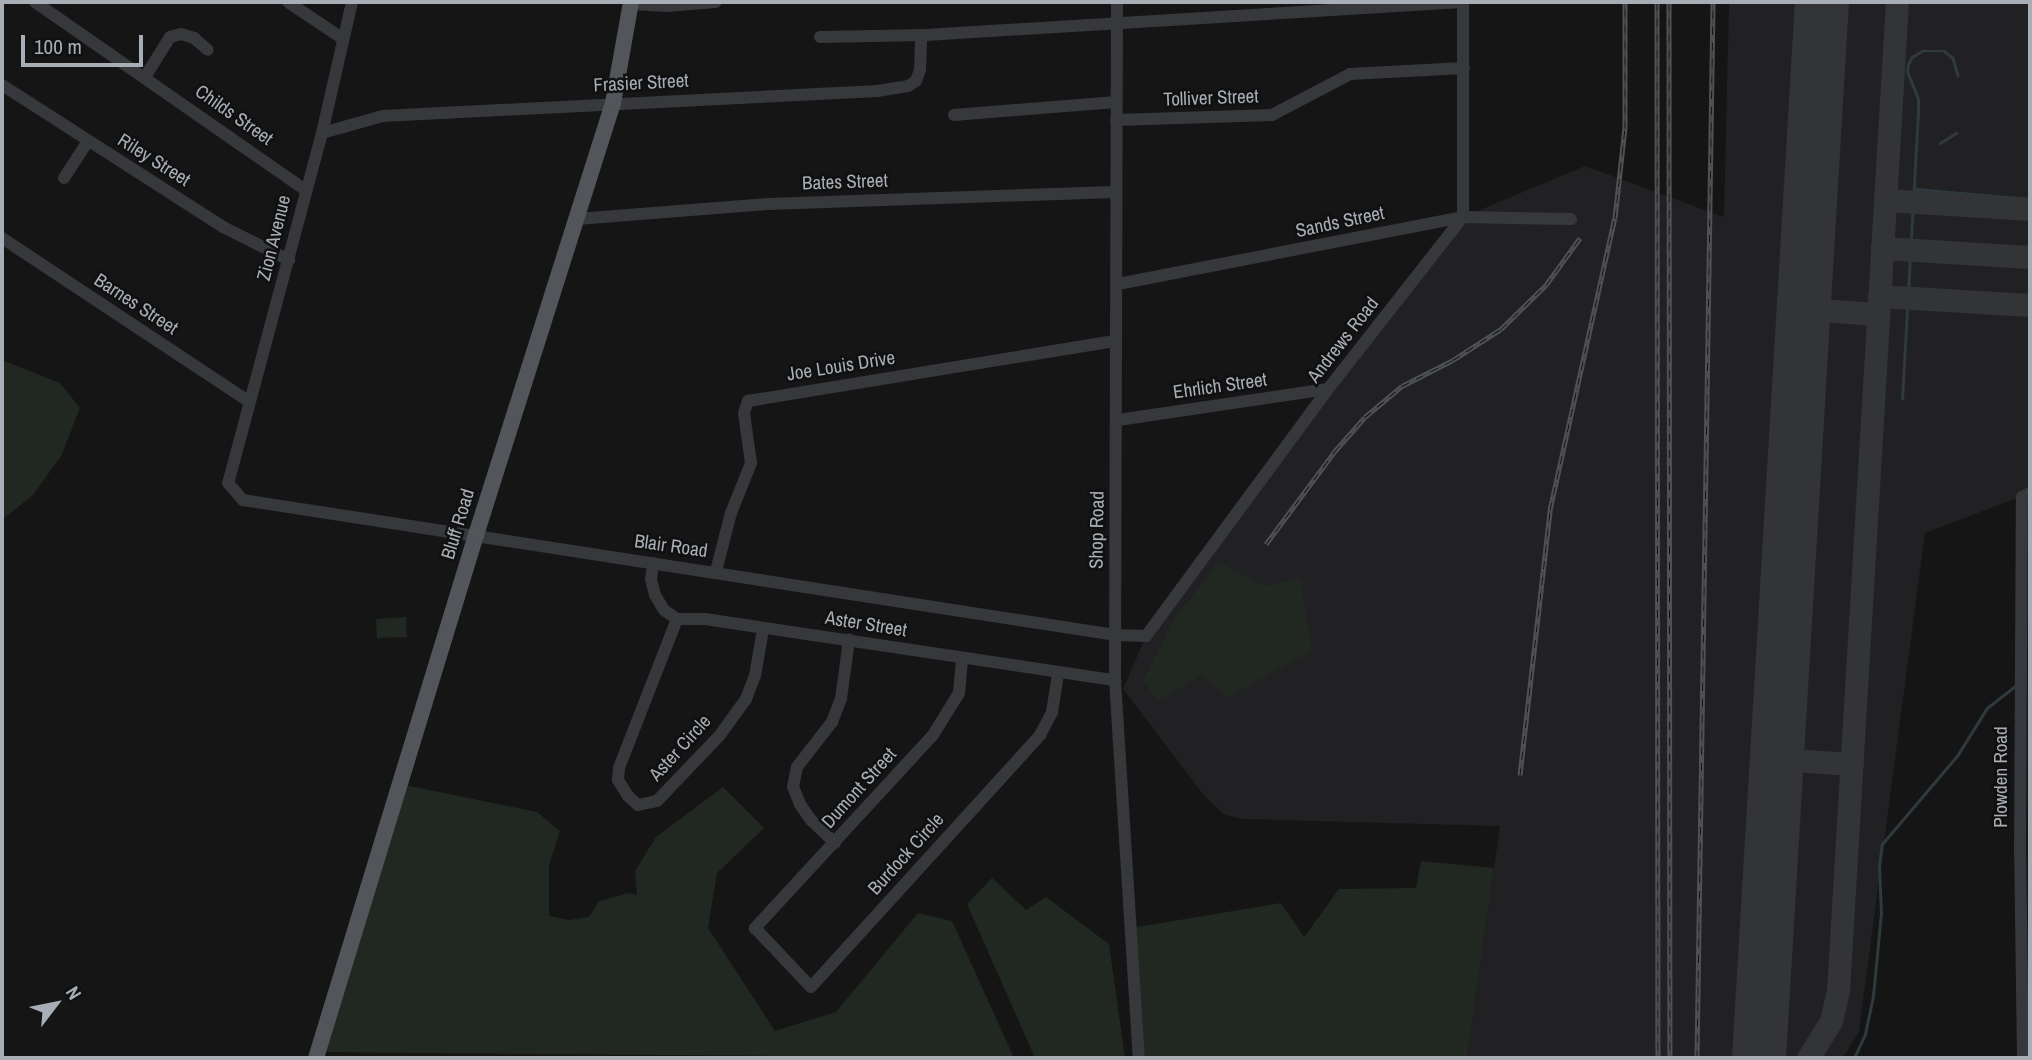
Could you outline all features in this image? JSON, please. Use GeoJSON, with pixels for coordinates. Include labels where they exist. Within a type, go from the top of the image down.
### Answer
{"type":"FeatureCollection","features":[{"type":"Feature","properties":{"kind":"main road","name":"Bluff Road"},"geometry":{"type":"LineString","coordinates":[[316,1058],[476,535],[613,103],[631,3]]}},
{"type":"Feature","properties":{"kind":"street","name":"Childs Street"},"geometry":{"type":"LineString","coordinates":[[35,2],[306,190]]}},
{"type":"Feature","properties":{"kind":"street"},"geometry":{"type":"LineString","coordinates":[[288,2],[343,39]]}},
{"type":"Feature","properties":{"kind":"street","name":"Zion Avenue"},"geometry":{"type":"LineString","coordinates":[[228,484],[322,133],[352,2]]}},
{"type":"Feature","properties":{"kind":"street"},"geometry":{"type":"LineString","coordinates":[[631,3],[667,6],[716,2]]}},
{"type":"Feature","properties":{"kind":"street","name":"Shop Road"},"geometry":{"type":"LineString","coordinates":[[1117,2],[1115,192],[1118,420],[1115,680],[1139,1058]]}},
{"type":"Feature","properties":{"kind":"street"},"geometry":{"type":"LineString","coordinates":[[820,37],[921,35],[1463,2],[1463,216]]}},
{"type":"Feature","properties":{"kind":"street"},"geometry":{"type":"LineString","coordinates":[[145,77],[170,37],[181,34],[194,38],[208,50]]}},
{"type":"Feature","properties":{"kind":"street","name":"Frasier Street"},"geometry":{"type":"LineString","coordinates":[[322,133],[383,116],[877,91],[908,86],[916,81],[920,70],[921,35]]}},
{"type":"Feature","properties":{"kind":"street","name":"Tolliver Street"},"geometry":{"type":"LineString","coordinates":[[1116,120],[1272,115],[1350,74],[1464,68]]}},
{"type":"Feature","properties":{"kind":"street","name":"Riley Street"},"geometry":{"type":"LineString","coordinates":[[4,90],[223,227],[289,260]]}},
{"type":"Feature","properties":{"kind":"street"},"geometry":{"type":"LineString","coordinates":[[954,115],[1115,102]]}},
{"type":"Feature","properties":{"kind":"street"},"geometry":{"type":"LineString","coordinates":[[64,178],[88,141]]}},
{"type":"Feature","properties":{"kind":"street","name":"Bates Street"},"geometry":{"type":"LineString","coordinates":[[576,219],[769,204],[1115,192]]}},
{"type":"Feature","properties":{"kind":"street","name":"Sands Street"},"geometry":{"type":"LineString","coordinates":[[1118,284],[1463,216],[1571,219]]}},
{"type":"Feature","properties":{"kind":"street","name":"Andrews Road"},"geometry":{"type":"LineString","coordinates":[[1115,635],[1146,636],[1328,389],[1463,216]]}},
{"type":"Feature","properties":{"kind":"street","name":"Barnes Street"},"geometry":{"type":"LineString","coordinates":[[2,238],[250,402]]}},
{"type":"Feature","properties":{"kind":"street","name":"Joe Louis Drive"},"geometry":{"type":"LineString","coordinates":[[716,571],[731,513],[751,463],[744,413],[748,401],[1116,341]]}},
{"type":"Feature","properties":{"kind":"street","name":"Ehrlich Street"},"geometry":{"type":"LineString","coordinates":[[1118,420],[1328,389]]}},
{"type":"Feature","properties":{"kind":"street","name":"Blair Road"},"geometry":{"type":"LineString","coordinates":[[228,484],[243,500],[716,571],[1115,635]]}},
{"type":"Feature","properties":{"kind":"street","name":"Plowden Road"},"geometry":{"type":"LineString","coordinates":[[2023,1058],[2026,976],[2021,670],[2026,495]]}},
{"type":"Feature","properties":{"kind":"street"},"geometry":{"type":"LineString","coordinates":[[653,563],[651,579],[655,595],[664,610],[677,619]]}},
{"type":"Feature","properties":{"kind":"street","name":"Aster Circle"},"geometry":{"type":"LineString","coordinates":[[677,619],[619,768],[618,780],[628,796],[638,805],[657,801],[720,736],[746,699],[755,676],[764,629]]}},
{"type":"Feature","properties":{"kind":"street","name":"Aster Street"},"geometry":{"type":"LineString","coordinates":[[677,619],[705,620],[849,640],[1115,680]]}},
{"type":"Feature","properties":{"kind":"street"},"geometry":{"type":"LineString","coordinates":[[835,843],[811,820],[793,787],[797,767],[832,722],[841,699],[849,640]]}},
{"type":"Feature","properties":{"kind":"street","name":"Dumont Street"},"geometry":{"type":"LineString","coordinates":[[755,928],[933,735],[950,711],[958,693],[962,659]]}},
{"type":"Feature","properties":{"kind":"street","name":"Burdock Circle"},"geometry":{"type":"LineString","coordinates":[[755,928],[811,987],[1040,735],[1052,712],[1058,673]]}},
{"type":"Feature","properties":{"kind":"shaded area"},"geometry":{"type":"Polygon","coordinates":[[[1729,2],[2030,2],[2030,493],[1925,533],[1859,1031],[1843,1058],[1467,1058],[1500,826],[1243,819],[1225,815],[1206,798],[1123,689],[1146,636],[1463,217],[1585,166],[1724,217],[1729,2]]]}},
{"type":"Feature","properties":{"kind":"shaded area"},"geometry":{"type":"Polygon","coordinates":[[[2,360],[60,383],[80,408],[61,456],[33,495],[2,520],[2,360]]]}},
{"type":"Feature","properties":{"kind":"shaded area"},"geometry":{"type":"Polygon","coordinates":[[[1219,562],[1265,586],[1300,577],[1312,651],[1227,697],[1202,675],[1157,701],[1143,680],[1175,618],[1219,562]]]}},
{"type":"Feature","properties":{"kind":"shaded area"},"geometry":{"type":"Polygon","coordinates":[[[406,617],[407,637],[377,638],[376,619],[406,617]]]}},
{"type":"Feature","properties":{"kind":"shaded area"},"geometry":{"type":"Polygon","coordinates":[[[400,784],[537,812],[560,831],[549,865],[549,916],[569,920],[589,917],[599,901],[629,893],[637,895],[635,871],[656,837],[723,787],[764,828],[717,873],[708,928],[775,1031],[836,1012],[918,913],[952,921],[1014,1058],[318,1052],[400,784]]]}},
{"type":"Feature","properties":{"kind":"shaded area"},"geometry":{"type":"Polygon","coordinates":[[[1421,861],[1494,868],[1467,1058],[1139,1058],[1131,928],[1281,903],[1304,937],[1339,889],[1416,888],[1421,861]]]}},
{"type":"Feature","properties":{"kind":"shaded area"},"geometry":{"type":"Polygon","coordinates":[[[992,878],[1026,910],[1046,897],[1109,944],[1125,1058],[1035,1058],[967,904],[992,878]]]}},
{"type":"Feature","properties":{"kind":"waterway"},"geometry":{"type":"LineString","coordinates":[[1902,399],[1918,114],[1918,99],[1907,72],[1908,64],[1912,57],[1922,51],[1944,51],[1953,58],[1958,75]]}},
{"type":"Feature","properties":{"kind":"waterway"},"geometry":{"type":"LineString","coordinates":[[1940,143],[1956,133]]}},
{"type":"Feature","properties":{"kind":"waterway"},"geometry":{"type":"LineString","coordinates":[[1915,189],[2030,199]]}},
{"type":"Feature","properties":{"kind":"waterway"},"geometry":{"type":"LineString","coordinates":[[1854,1058],[1865,1034],[1873,996],[1881,913],[1879,867],[1882,844],[1957,756],[1987,708],[2016,685]]}},
{"type":"Feature","properties":{"kind":"taxiway"},"geometry":{"type":"LineString","coordinates":[[1808,1058],[1831,1021],[1838,991],[1897,2]]}},
{"type":"Feature","properties":{"kind":"taxiway"},"geometry":{"type":"LineString","coordinates":[[1885,200],[2030,209]]}},
{"type":"Feature","properties":{"kind":"taxiway"},"geometry":{"type":"LineString","coordinates":[[1882,248],[2030,257]]}},
{"type":"Feature","properties":{"kind":"taxiway"},"geometry":{"type":"LineString","coordinates":[[1879,296],[2030,305]]}},
{"type":"Feature","properties":{"kind":"taxiway"},"geometry":{"type":"LineString","coordinates":[[1804,309],[1878,314]]}},
{"type":"Feature","properties":{"kind":"taxiway"},"geometry":{"type":"LineString","coordinates":[[1777,759],[1852,764]]}},
{"type":"Feature","properties":{"kind":"runway"},"geometry":{"type":"LineString","coordinates":[[1759,1058],[1822,2]]}},
{"type":"Feature","properties":{"kind":"railway"},"geometry":{"type":"LineString","coordinates":[[1520,775],[1550,510],[1615,218],[1625,128],[1625,2]]}},
{"type":"Feature","properties":{"kind":"railway"},"geometry":{"type":"LineString","coordinates":[[1657,2],[1658,1058]]}},
{"type":"Feature","properties":{"kind":"railway"},"geometry":{"type":"LineString","coordinates":[[1669,2],[1670,1058]]}},
{"type":"Feature","properties":{"kind":"railway"},"geometry":{"type":"LineString","coordinates":[[1697,1058],[1713,2]]}},
{"type":"Feature","properties":{"kind":"railway"},"geometry":{"type":"LineString","coordinates":[[1266,544],[1335,451],[1365,417],[1402,386],[1453,360],[1501,329],[1546,285],[1580,238]]}}]}
